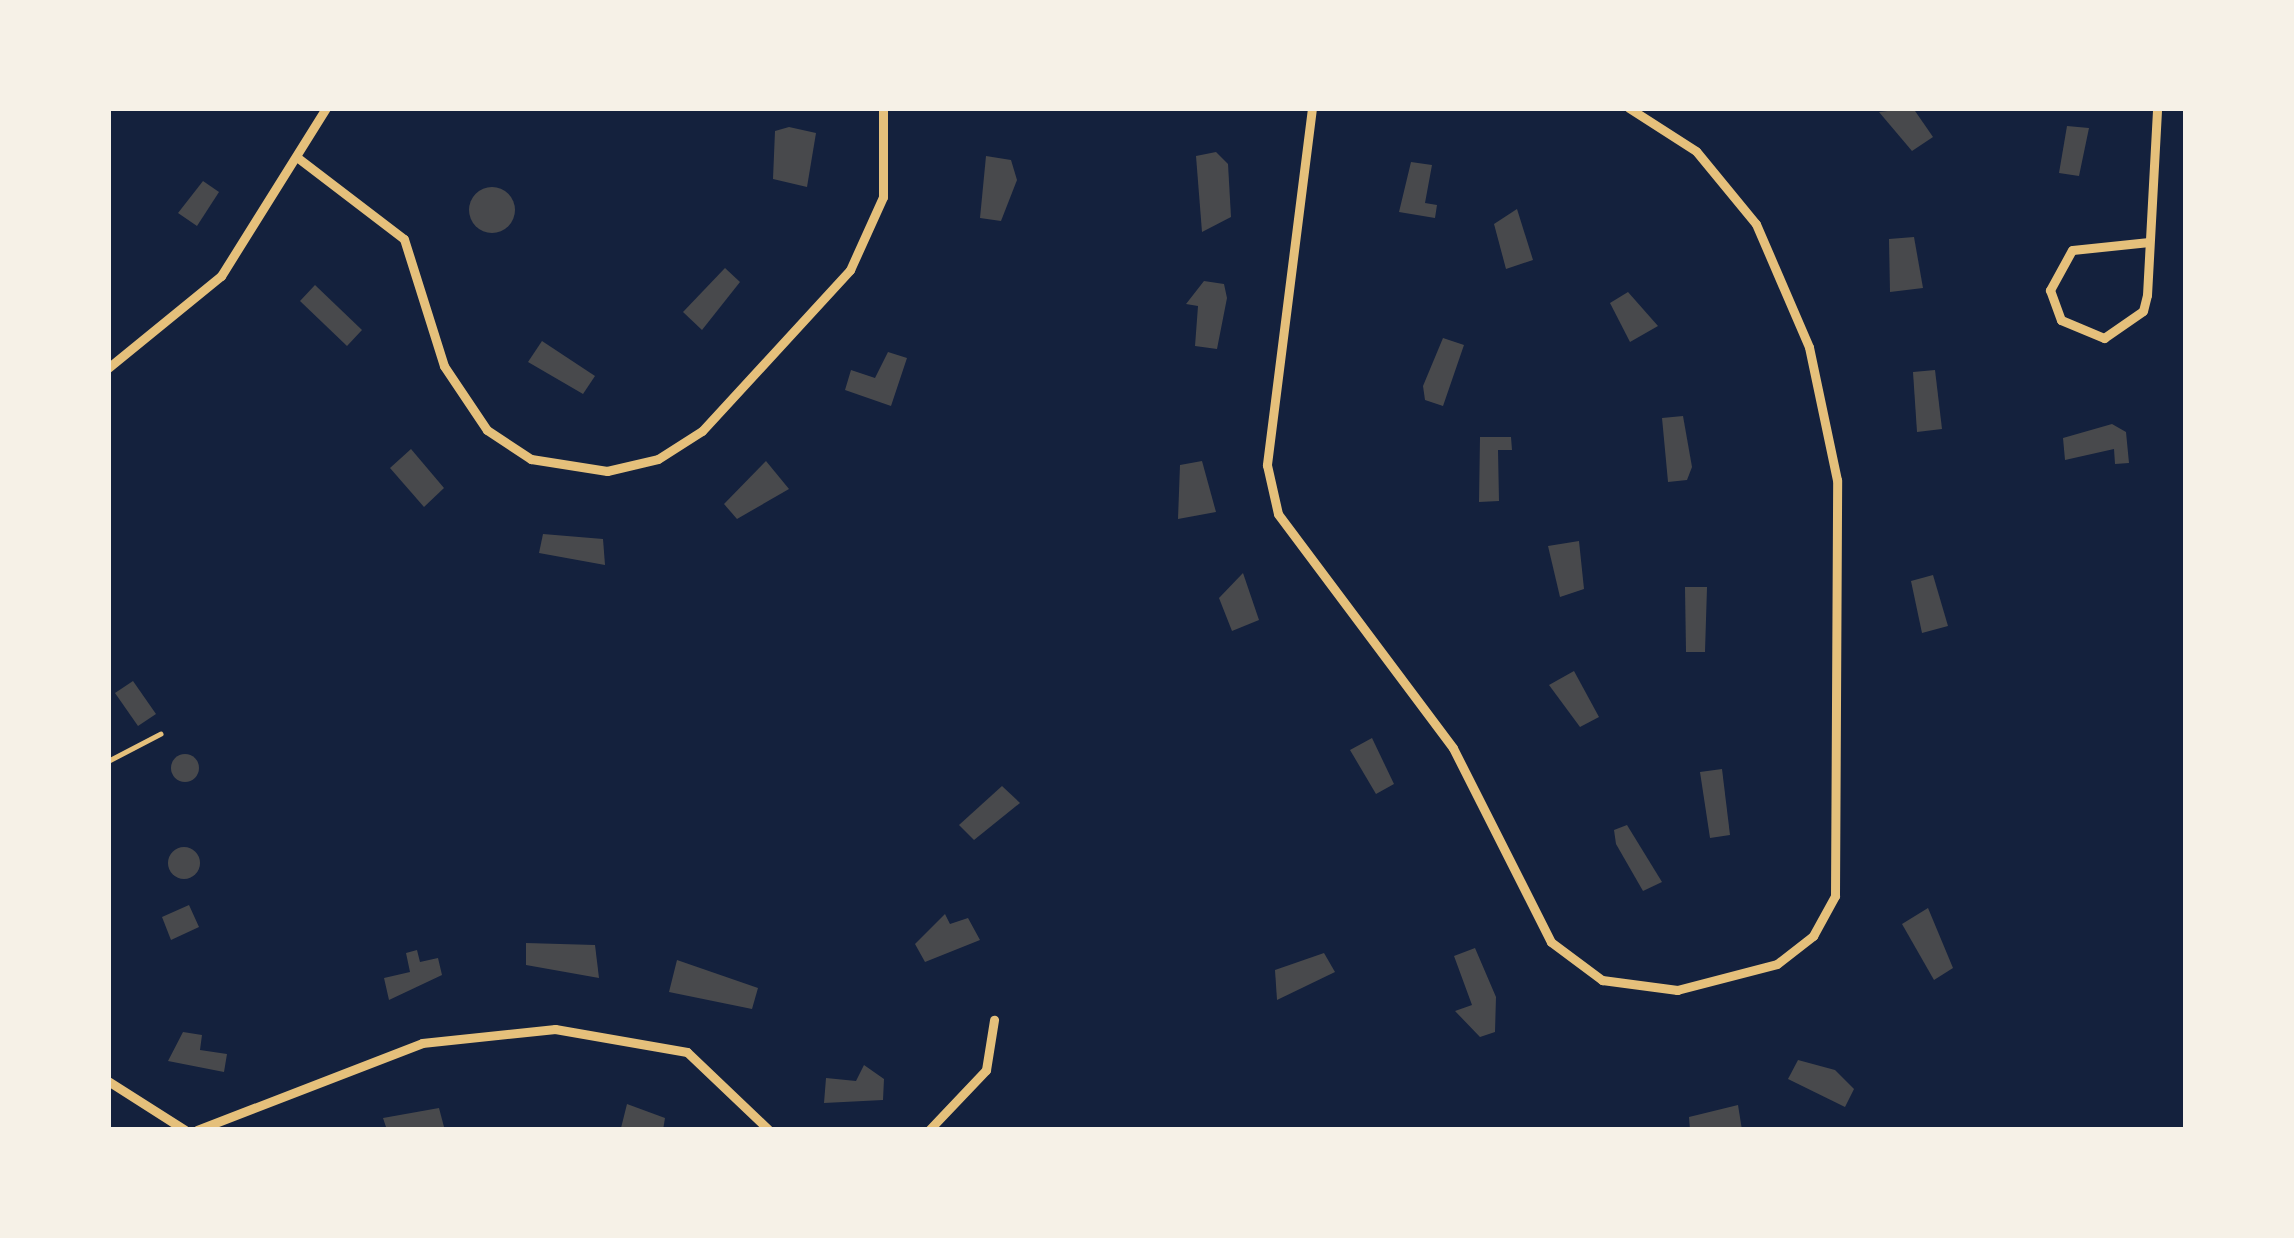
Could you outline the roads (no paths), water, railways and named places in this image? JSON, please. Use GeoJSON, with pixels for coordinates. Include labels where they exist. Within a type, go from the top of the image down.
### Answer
{"type":"FeatureCollection","features":[{"type":"Feature","properties":{"kind":"street"},"geometry":{"type":"LineString","coordinates":[[108,368],[220,276],[326,108]]}},
{"type":"Feature","properties":{"kind":"street"},"geometry":{"type":"LineString","coordinates":[[298,158],[404,239],[444,366],[487,430],[543,463],[607,471],[658,459],[702,431],[850,270],[883,197],[883,108]]}},
{"type":"Feature","properties":{"kind":"street"},"geometry":{"type":"LineString","coordinates":[[1312,108],[1267,465],[1278,514],[1444,735],[1551,942],[1602,980],[1677,990],[1777,964],[1814,936],[1835,896],[1838,496],[1809,347],[1767,244],[1696,151],[1629,108]]}},
{"type":"Feature","properties":{"kind":"street"},"geometry":{"type":"LineString","coordinates":[[2149,242],[2072,250],[2053,274],[2061,320],[2088,337],[2133,324],[2149,242],[2157,108]]}},
{"type":"Feature","properties":{"kind":"street"},"geometry":{"type":"LineString","coordinates":[[929,1130],[986,1070],[994,1020]]}},
{"type":"Feature","properties":{"kind":"street"},"geometry":{"type":"LineString","coordinates":[[197,1130],[422,1043],[554,1029],[687,1052],[769,1130]]}},
{"type":"Feature","properties":{"kind":"street"},"geometry":{"type":"LineString","coordinates":[[108,1081],[185,1130]]}},
{"type":"Feature","properties":{"kind":"lane"},"geometry":{"type":"LineString","coordinates":[[108,761],[160,734]]}}]}
